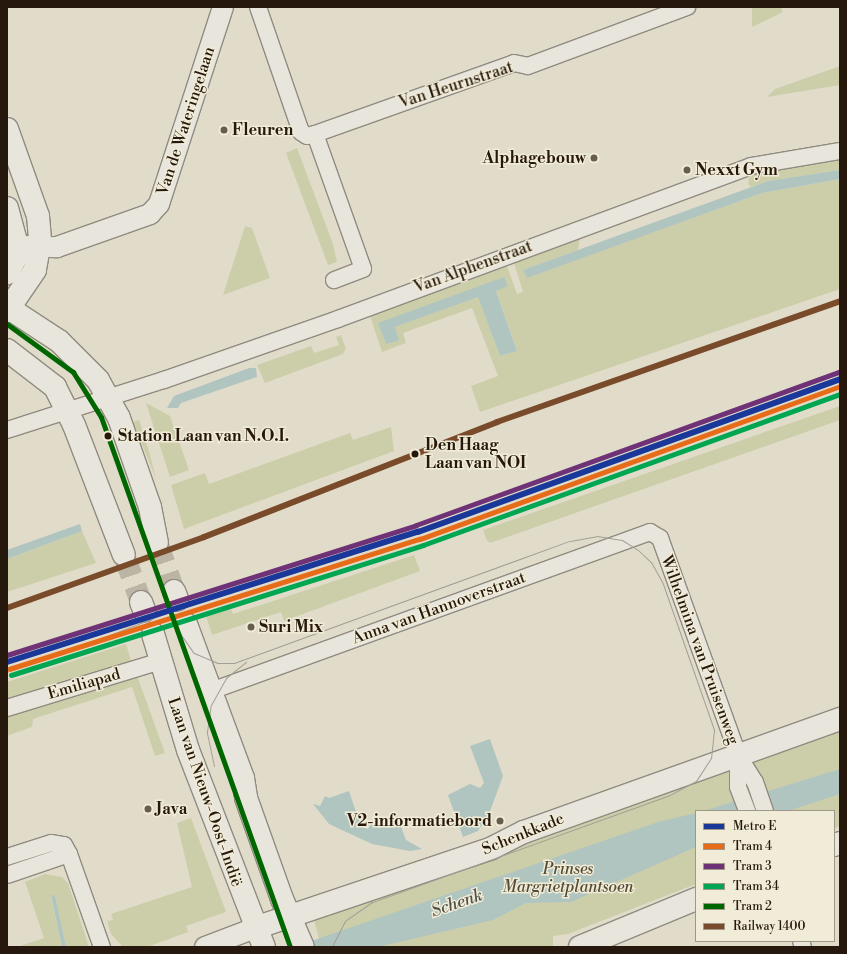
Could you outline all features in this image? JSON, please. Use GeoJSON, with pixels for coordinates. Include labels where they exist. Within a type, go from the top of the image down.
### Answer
{"type":"FeatureCollection","features":[{"type":"Feature","properties":{"kind":"main road"},"geometry":{"type":"LineString","coordinates":[[7,129],[38,216],[40,249],[35,270],[8,309],[75,354],[109,397],[150,507],[157,542]]}},
{"type":"Feature","properties":{"kind":"main road"},"geometry":{"type":"LineString","coordinates":[[7,208],[17,245],[16,256],[7,273]]}},
{"type":"Feature","properties":{"kind":"main road"},"geometry":{"type":"LineString","coordinates":[[7,350],[55,387],[68,410],[124,555]]}},
{"type":"Feature","properties":{"kind":"main road"},"geometry":{"type":"LineString","coordinates":[[186,624],[220,688],[243,778],[246,798],[302,945]]}},
{"type":"Feature","properties":{"kind":"main road","name":"Laan van Nieuw-Oost-Indië"},"geometry":{"type":"LineString","coordinates":[[152,634],[188,750],[259,938]]}},
{"type":"Feature","properties":{"kind":"main road","name":"Schenkkade"},"geometry":{"type":"LineString","coordinates":[[259,938],[291,916],[490,849],[524,832],[840,719]]}},
{"type":"Feature","properties":{"kind":"main road"},"geometry":{"type":"LineString","coordinates":[[580,947],[695,899]]}},
{"type":"Feature","properties":{"kind":"street","name":"Van de Wateringelaan"},"geometry":{"type":"LineString","coordinates":[[17,245],[40,249],[57,247],[136,220],[150,214],[159,204],[223,7]]}},
{"type":"Feature","properties":{"kind":"street"},"geometry":{"type":"LineString","coordinates":[[258,7],[301,132],[307,136],[315,134],[363,269],[334,280]]}},
{"type":"Feature","properties":{"kind":"street","name":"Van Heurnstraat"},"geometry":{"type":"LineString","coordinates":[[315,134],[514,63],[528,66],[687,7]]}},
{"type":"Feature","properties":{"kind":"street","name":"Van Alphenstraat"},"geometry":{"type":"LineString","coordinates":[[7,430],[330,322],[362,307],[751,166],[840,151]]}},
{"type":"Feature","properties":{"kind":"street","name":"Anna van Hannoverstraat"},"geometry":{"type":"LineString","coordinates":[[220,688],[628,538],[650,532],[657,534],[662,544]]}},
{"type":"Feature","properties":{"kind":"street","name":"Wilhelmina van Pruisenweg"},"geometry":{"type":"LineString","coordinates":[[662,544],[738,755],[755,782],[765,810]]}},
{"type":"Feature","properties":{"kind":"street","name":"Emiliapad"},"geometry":{"type":"LineString","coordinates":[[7,708],[161,661]]}},
{"type":"Feature","properties":{"kind":"street","name":"Wilhelmina van Pruisenweg"},"geometry":{"type":"LineString","coordinates":[[738,755],[738,787],[747,810]]}},
{"type":"Feature","properties":{"kind":"street"},"geometry":{"type":"LineString","coordinates":[[7,857],[51,843],[64,845],[69,854],[102,947]]}},
{"type":"Feature","properties":{"kind":"street"},"geometry":{"type":"LineString","coordinates":[[7,875],[69,854]]}},
{"type":"Feature","properties":{"kind":"street","name":"Schenkkade"},"geometry":{"type":"LineString","coordinates":[[205,947],[259,938]]}},
{"type":"Feature","properties":{"kind":"green space"},"geometry":{"type":"Polygon","coordinates":[[[752,7],[781,7],[783,12],[752,27],[752,7]]]}},
{"type":"Feature","properties":{"kind":"green space"},"geometry":{"type":"Polygon","coordinates":[[[840,66],[840,85],[767,97],[775,89],[840,66]]]}},
{"type":"Feature","properties":{"kind":"green space"},"geometry":{"type":"Polygon","coordinates":[[[297,148],[333,244],[337,262],[328,265],[286,153],[297,148]]]}},
{"type":"Feature","properties":{"kind":"green space"},"geometry":{"type":"Polygon","coordinates":[[[840,160],[840,170],[768,181],[751,187],[748,184],[750,171],[840,160]]]}},
{"type":"Feature","properties":{"kind":"green space"},"geometry":{"type":"Polygon","coordinates":[[[840,179],[840,289],[480,412],[471,386],[498,376],[472,308],[403,333],[406,343],[382,352],[369,313],[507,266],[517,294],[523,292],[514,263],[581,232],[578,250],[523,270],[527,277],[762,193],[840,179]],[[504,277],[395,327],[478,296],[500,356],[517,351],[496,290],[504,277]]]}},
{"type":"Feature","properties":{"kind":"green space"},"geometry":{"type":"Polygon","coordinates":[[[245,226],[252,228],[270,278],[223,295],[245,226]]]}},
{"type":"Feature","properties":{"kind":"green space"},"geometry":{"type":"Polygon","coordinates":[[[341,335],[346,349],[343,354],[265,383],[257,365],[311,346],[314,353],[339,345],[336,337],[341,335]]]}},
{"type":"Feature","properties":{"kind":"green space"},"geometry":{"type":"Polygon","coordinates":[[[146,403],[170,416],[189,470],[170,477],[146,403]]]}},
{"type":"Feature","properties":{"kind":"green space"},"geometry":{"type":"Polygon","coordinates":[[[840,406],[840,420],[490,543],[486,539],[483,530],[840,406]]]}},
{"type":"Feature","properties":{"kind":"green space"},"geometry":{"type":"Polygon","coordinates":[[[139,420],[150,455],[156,479],[133,422],[139,420]]]}},
{"type":"Feature","properties":{"kind":"green space"},"geometry":{"type":"Polygon","coordinates":[[[391,427],[394,451],[184,529],[171,485],[205,473],[209,484],[350,433],[353,440],[391,427]]]}},
{"type":"Feature","properties":{"kind":"green space"},"geometry":{"type":"Polygon","coordinates":[[[82,531],[96,563],[7,592],[7,559],[82,531]]]}},
{"type":"Feature","properties":{"kind":"green space"},"geometry":{"type":"Polygon","coordinates":[[[414,555],[420,571],[284,621],[281,612],[212,635],[205,613],[229,605],[233,614],[414,555]]]}},
{"type":"Feature","properties":{"kind":"green space"},"geometry":{"type":"Polygon","coordinates":[[[126,644],[133,667],[7,704],[7,682],[126,644]]]}},
{"type":"Feature","properties":{"kind":"green space"},"geometry":{"type":"Polygon","coordinates":[[[136,673],[165,753],[155,756],[132,687],[33,719],[32,727],[7,736],[7,714],[136,673]]]}},
{"type":"Feature","properties":{"kind":"green space","name":"Prinses Margrietplantsoen"},"geometry":{"type":"Polygon","coordinates":[[[840,726],[840,826],[835,828],[835,810],[695,810],[695,884],[568,934],[553,936],[553,947],[321,947],[314,920],[840,726]]]}},
{"type":"Feature","properties":{"kind":"green space"},"geometry":{"type":"Polygon","coordinates":[[[191,818],[226,912],[186,926],[188,932],[147,947],[123,947],[111,934],[107,921],[113,920],[111,914],[192,887],[177,823],[191,818]]]}},
{"type":"Feature","properties":{"kind":"green space"},"geometry":{"type":"Polygon","coordinates":[[[45,874],[62,877],[68,883],[89,947],[66,947],[55,895],[51,897],[62,947],[17,947],[44,938],[25,882],[45,874]]]}},
{"type":"Feature","properties":{"kind":"water"},"geometry":{"type":"Polygon","coordinates":[[[840,170],[840,179],[762,193],[527,278],[523,270],[768,181],[840,170]]]}},
{"type":"Feature","properties":{"kind":"water"},"geometry":{"type":"Polygon","coordinates":[[[504,277],[508,286],[496,291],[517,351],[500,356],[478,297],[395,327],[399,340],[386,344],[378,323],[504,277]]]}},
{"type":"Feature","properties":{"kind":"water"},"geometry":{"type":"Polygon","coordinates":[[[249,368],[256,368],[257,377],[181,403],[178,408],[167,408],[174,396],[249,368]]]}},
{"type":"Feature","properties":{"kind":"water"},"geometry":{"type":"Polygon","coordinates":[[[80,524],[82,531],[7,559],[7,550],[80,524]]]}},
{"type":"Feature","properties":{"kind":"water"},"geometry":{"type":"Polygon","coordinates":[[[490,739],[503,776],[489,814],[478,831],[463,837],[448,795],[470,784],[480,788],[484,783],[470,746],[490,739]]]}},
{"type":"Feature","properties":{"kind":"water"},"geometry":{"type":"Polygon","coordinates":[[[840,769],[840,794],[791,810],[706,810],[840,769]]]}},
{"type":"Feature","properties":{"kind":"water"},"geometry":{"type":"Polygon","coordinates":[[[349,791],[361,827],[368,829],[371,824],[396,814],[406,840],[422,849],[410,851],[372,844],[329,824],[313,804],[320,806],[325,796],[329,798],[349,791]]]}},
{"type":"Feature","properties":{"kind":"water","name":"Schenk"},"geometry":{"type":"Polygon","coordinates":[[[695,813],[695,847],[571,902],[526,903],[493,920],[378,947],[294,947],[658,822],[695,813]]]}},
{"type":"Feature","properties":{"kind":"water"},"geometry":{"type":"Polygon","coordinates":[[[55,895],[66,947],[62,947],[51,896],[55,895]]]}},
{"type":"Feature","properties":{"kind":"tunnel"},"geometry":{"type":"LineString","coordinates":[[157,542],[174,591]]}},
{"type":"Feature","properties":{"kind":"tunnel"},"geometry":{"type":"LineString","coordinates":[[124,555],[141,602]]}},
{"type":"Feature","properties":{"kind":"tram line","name":"2"},"geometry":{"type":"LineString","coordinates":[[7,324],[73,372],[101,417],[290,947]]}},
{"type":"Feature","properties":{"kind":"tram line","name":"3"},"geometry":{"type":"LineString","coordinates":[[7,655],[416,525],[838,372]]}},
{"type":"Feature","properties":{"kind":"tram line","name":"4"},"geometry":{"type":"LineString","coordinates":[[9,669],[420,539],[840,386]]}},
{"type":"Feature","properties":{"kind":"tram line","name":"34"},"geometry":{"type":"LineString","coordinates":[[11,675],[423,545],[840,394]]}},
{"type":"Feature","properties":{"kind":"tram line"},"geometry":{"type":"LineString","coordinates":[[172,622],[194,653],[217,663],[234,663],[570,541],[597,536],[622,540],[638,550],[651,562],[663,584],[714,730],[711,758],[696,781],[670,795],[372,902],[345,921],[332,947]]}},
{"type":"Feature","properties":{"kind":"tram line"},"geometry":{"type":"LineString","coordinates":[[50,658],[185,606]]}},
{"type":"Feature","properties":{"kind":"tram line"},"geometry":{"type":"LineString","coordinates":[[214,766],[207,732],[211,705],[226,678],[246,662]]}},
{"type":"Feature","properties":{"kind":"metro line","name":"E"},"geometry":{"type":"LineString","coordinates":[[7,662],[418,532],[840,379]]}},
{"type":"Feature","properties":{"kind":"rail line","name":"1400"},"geometry":{"type":"LineString","coordinates":[[7,608],[204,537],[497,422],[840,301]]}},
{"type":"Feature","properties":{"kind":"place","name":"Fleuren"},"geometry":{"type":"Point","coordinates":[224,130]}},
{"type":"Feature","properties":{"kind":"place","name":"Alphagebouw"},"geometry":{"type":"Point","coordinates":[594,158]}},
{"type":"Feature","properties":{"kind":"place","name":"Nexxt Gym"},"geometry":{"type":"Point","coordinates":[687,170]}},
{"type":"Feature","properties":{"kind":"place","name":"Station Laan van N.O.I."},"geometry":{"type":"Point","coordinates":[108,436]}},
{"type":"Feature","properties":{"kind":"place","name":"Den Haag Laan van NOI"},"geometry":{"type":"Point","coordinates":[415,454]}},
{"type":"Feature","properties":{"kind":"place","name":"Suri Mix"},"geometry":{"type":"Point","coordinates":[251,627]}},
{"type":"Feature","properties":{"kind":"place","name":"Java"},"geometry":{"type":"Point","coordinates":[148,809]}},
{"type":"Feature","properties":{"kind":"place","name":"V2-informatiebord"},"geometry":{"type":"Point","coordinates":[500,821]}}]}
